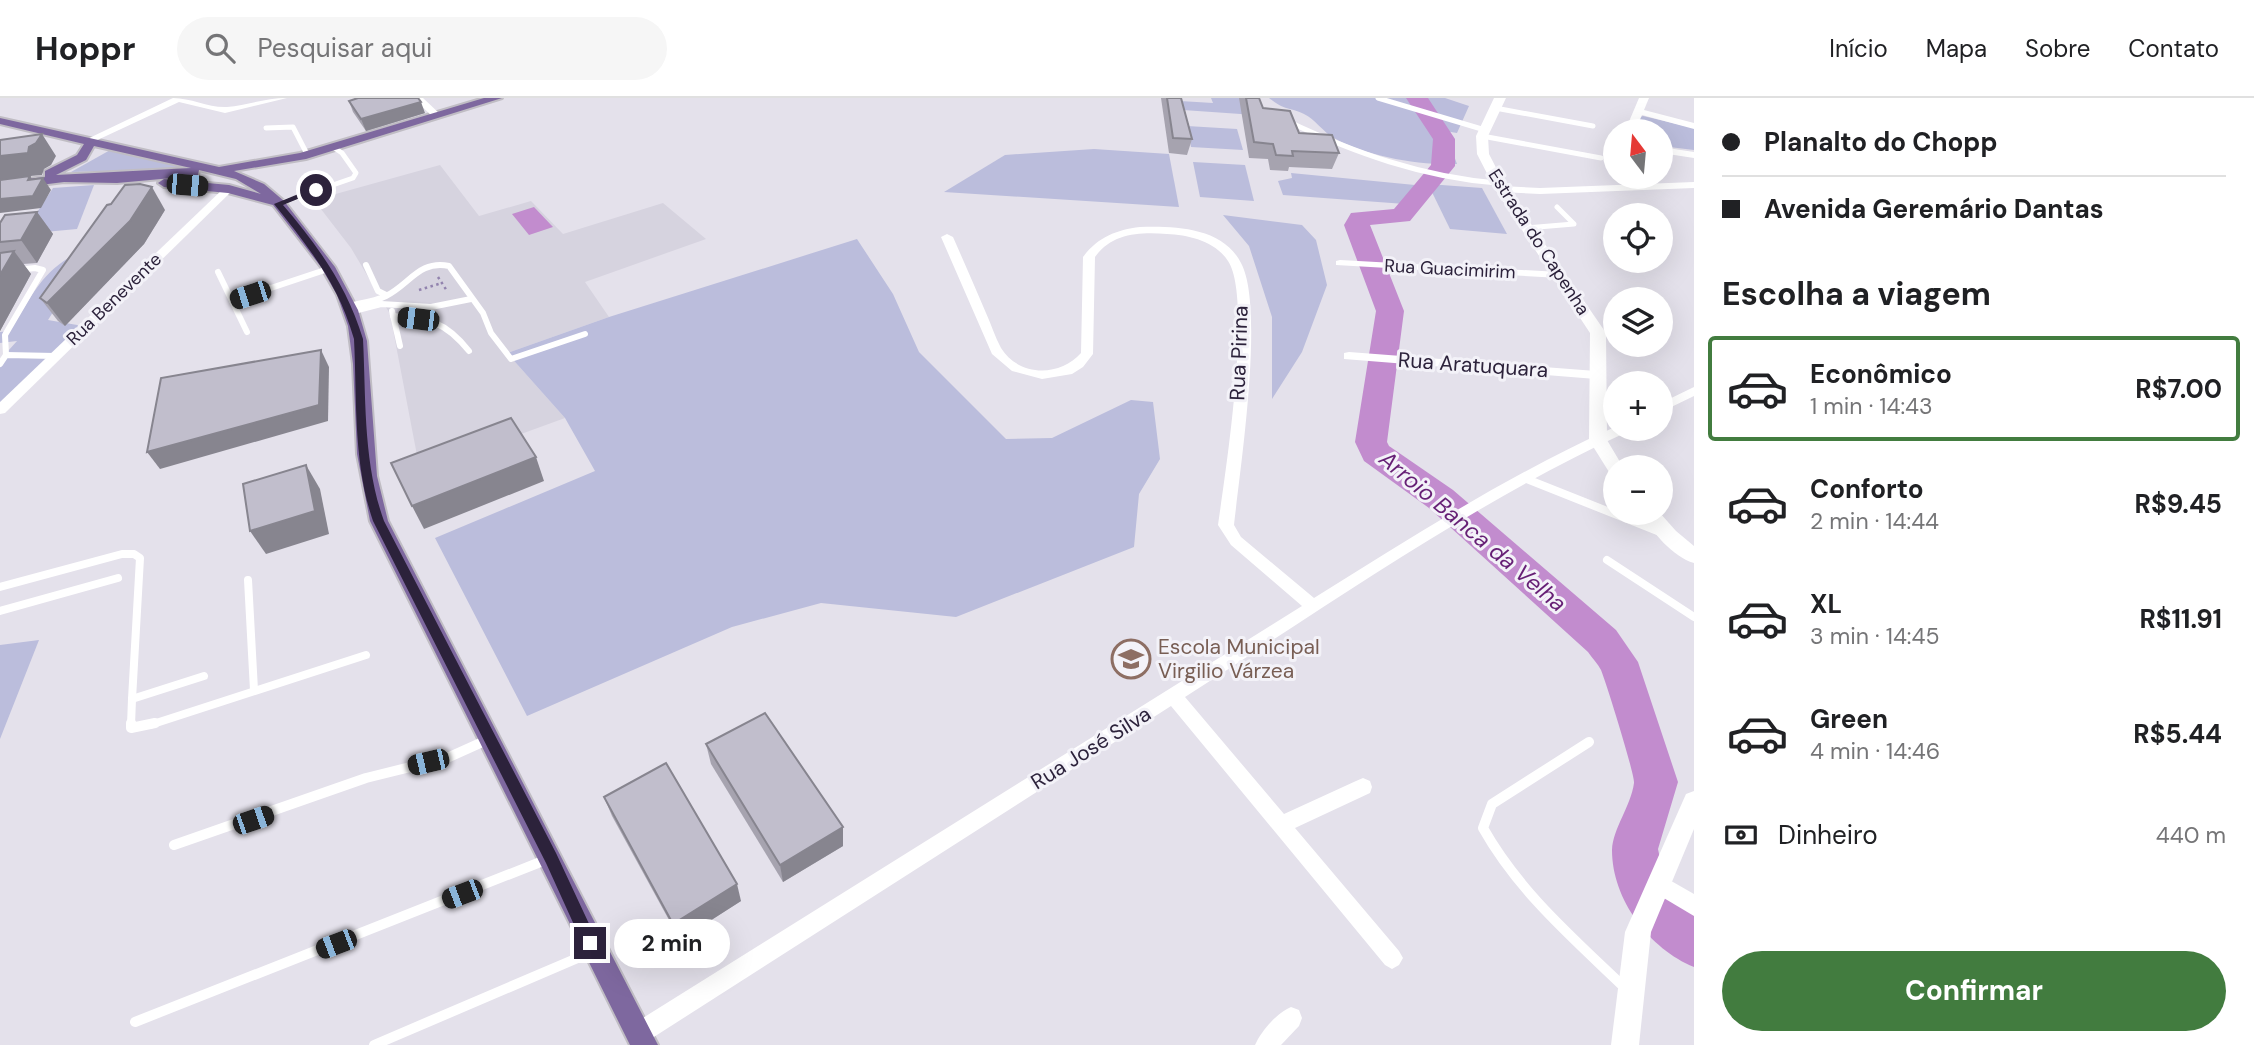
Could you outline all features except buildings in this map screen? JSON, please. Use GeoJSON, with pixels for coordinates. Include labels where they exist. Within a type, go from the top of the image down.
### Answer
{"type":"FeatureCollection","features":[{"type":"Feature","properties":{"kind":"main road"},"geometry":{"type":"LineString","coordinates":[[260,185],[264,177],[279,165],[305,155],[496,98]]}},
{"type":"Feature","properties":{"kind":"main road"},"geometry":{"type":"LineString","coordinates":[[0,121],[240,176],[271,193],[314,247],[349,309],[358,339],[365,469],[370,496],[379,521],[551,858],[594,951],[641,1039]]}},
{"type":"Feature","properties":{"kind":"main road"},"geometry":{"type":"LineString","coordinates":[[29,181],[71,165],[82,157],[90,142]]}},
{"type":"Feature","properties":{"kind":"main road"},"geometry":{"type":"LineString","coordinates":[[0,186],[29,181],[217,170],[305,155]]}},
{"type":"Feature","properties":{"kind":"main road"},"geometry":{"type":"LineString","coordinates":[[104,178],[229,189],[277,203]]}},
{"type":"Feature","properties":{"kind":"street"},"geometry":{"type":"LineString","coordinates":[[90,142],[179,99],[225,110],[282,98]]}},
{"type":"Feature","properties":{"kind":"street"},"geometry":{"type":"LineString","coordinates":[[418,98],[436,115]]}},
{"type":"Feature","properties":{"kind":"street"},"geometry":{"type":"LineString","coordinates":[[1635,119],[1644,98]]}},
{"type":"Feature","properties":{"kind":"street"},"geometry":{"type":"LineString","coordinates":[[1483,133],[1497,103]]}},
{"type":"Feature","properties":{"kind":"street"},"geometry":{"type":"LineString","coordinates":[[1638,111],[1694,126]]}},
{"type":"Feature","properties":{"kind":"street","name":"Estrada do Capenha"},"geometry":{"type":"LineString","coordinates":[[1483,133],[1483,154],[1499,186],[1598,333],[1598,440],[1607,455]]}},
{"type":"Feature","properties":{"kind":"street"},"geometry":{"type":"LineString","coordinates":[[1673,152],[1694,155]]}},
{"type":"Feature","properties":{"kind":"street"},"geometry":{"type":"LineString","coordinates":[[1499,186],[1542,191],[1694,182]]}},
{"type":"Feature","properties":{"kind":"street","name":"Rua Benevente"},"geometry":{"type":"LineString","coordinates":[[0,410],[229,189]]}},
{"type":"Feature","properties":{"kind":"street","name":"Rua Pirina"},"geometry":{"type":"LineString","coordinates":[[947,237],[996,351],[1004,362],[1022,372],[1042,376],[1064,374],[1079,366],[1087,354],[1089,257],[1106,239],[1141,230],[1173,230],[1194,233],[1221,246],[1238,267],[1245,323],[1226,525],[1236,541],[1314,607]]}},
{"type":"Feature","properties":{"kind":"street","name":"Rua Guacimirim"},"geometry":{"type":"LineString","coordinates":[[1339,263],[1560,275]]}},
{"type":"Feature","properties":{"kind":"street","name":"Rua Aratuquara"},"geometry":{"type":"LineString","coordinates":[[1349,356],[1596,375]]}},
{"type":"Feature","properties":{"kind":"street"},"geometry":{"type":"LineString","coordinates":[[1673,402],[1694,391]]}},
{"type":"Feature","properties":{"kind":"street","name":"Rua José Silva"},"geometry":{"type":"LineString","coordinates":[[641,1039],[1446,523],[1565,454],[1603,438]]}},
{"type":"Feature","properties":{"kind":"street"},"geometry":{"type":"LineString","coordinates":[[1660,525],[1694,556]]}},
{"type":"Feature","properties":{"kind":"street"},"geometry":{"type":"LineString","coordinates":[[1173,696],[1392,958]]}},
{"type":"Feature","properties":{"kind":"street"},"geometry":{"type":"LineString","coordinates":[[1281,825],[1363,787]]}},
{"type":"Feature","properties":{"kind":"street"},"geometry":{"type":"LineString","coordinates":[[1625,1045],[1638,932],[1694,802]]}},
{"type":"Feature","properties":{"kind":"street"},"geometry":{"type":"LineString","coordinates":[[1659,885],[1694,906]]}},
{"type":"Feature","properties":{"kind":"street"},"geometry":{"type":"LineString","coordinates":[[1266,1045],[1291,1018]]}},
{"type":"Feature","properties":{"kind":"lane"},"geometry":{"type":"LineString","coordinates":[[1378,98],[1483,133],[1601,158]]}},
{"type":"Feature","properties":{"kind":"lane"},"geometry":{"type":"LineString","coordinates":[[1497,103],[1593,126]]}},
{"type":"Feature","properties":{"kind":"lane"},"geometry":{"type":"LineString","coordinates":[[1280,118],[1354,152],[1417,171],[1499,186]]}},
{"type":"Feature","properties":{"kind":"lane"},"geometry":{"type":"LineString","coordinates":[[266,128],[293,127],[305,155]]}},
{"type":"Feature","properties":{"kind":"lane"},"geometry":{"type":"LineString","coordinates":[[277,203],[353,178],[356,173],[342,153],[333,147]]}},
{"type":"Feature","properties":{"kind":"lane"},"geometry":{"type":"LineString","coordinates":[[1526,228],[1572,226],[1574,224],[1557,207]]}},
{"type":"Feature","properties":{"kind":"lane"},"geometry":{"type":"LineString","coordinates":[[349,309],[382,299],[415,272],[442,264],[449,266],[483,313],[491,333],[511,359],[585,334]]}},
{"type":"Feature","properties":{"kind":"lane"},"geometry":{"type":"LineString","coordinates":[[366,265],[382,299],[392,304],[431,307],[471,299]]}},
{"type":"Feature","properties":{"kind":"lane"},"geometry":{"type":"LineString","coordinates":[[0,272],[35,268],[43,271],[5,335],[6,355],[0,364]]}},
{"type":"Feature","properties":{"kind":"lane"},"geometry":{"type":"LineString","coordinates":[[232,301],[328,269]]}},
{"type":"Feature","properties":{"kind":"lane"},"geometry":{"type":"LineString","coordinates":[[218,272],[247,332]]}},
{"type":"Feature","properties":{"kind":"lane"},"geometry":{"type":"LineString","coordinates":[[392,304],[400,346]]}},
{"type":"Feature","properties":{"kind":"lane"},"geometry":{"type":"LineString","coordinates":[[393,316],[432,320],[447,326],[469,351]]}},
{"type":"Feature","properties":{"kind":"lane"},"geometry":{"type":"LineString","coordinates":[[6,355],[55,356]]}},
{"type":"Feature","properties":{"kind":"lane"},"geometry":{"type":"LineString","coordinates":[[1524,478],[1669,536]]}},
{"type":"Feature","properties":{"kind":"lane"},"geometry":{"type":"LineString","coordinates":[[0,587],[122,554],[134,554],[140,558],[131,728],[139,728],[366,655]]}},
{"type":"Feature","properties":{"kind":"lane"},"geometry":{"type":"LineString","coordinates":[[1607,560],[1694,617]]}},
{"type":"Feature","properties":{"kind":"lane"},"geometry":{"type":"LineString","coordinates":[[0,611],[118,578]]}},
{"type":"Feature","properties":{"kind":"lane"},"geometry":{"type":"LineString","coordinates":[[248,580],[254,690]]}},
{"type":"Feature","properties":{"kind":"lane"},"geometry":{"type":"LineString","coordinates":[[132,699],[204,676]]}},
{"type":"Feature","properties":{"kind":"lane"},"geometry":{"type":"LineString","coordinates":[[174,845],[366,778],[447,758],[490,739]]}},
{"type":"Feature","properties":{"kind":"lane"},"geometry":{"type":"LineString","coordinates":[[1589,742],[1492,804],[1483,828],[1516,882],[1629,993]]}},
{"type":"Feature","properties":{"kind":"lane"},"geometry":{"type":"LineString","coordinates":[[135,1022],[551,858]]}},
{"type":"Feature","properties":{"kind":"lane"},"geometry":{"type":"LineString","coordinates":[[374,1045],[594,951]]}},
{"type":"Feature","properties":{"kind":"path"},"geometry":{"type":"LineString","coordinates":[[437,275],[452,299]]}},
{"type":"Feature","properties":{"kind":"path"},"geometry":{"type":"LineString","coordinates":[[419,290],[442,283]]}},
{"type":"Feature","properties":{"kind":"path"},"geometry":{"type":"LineString","coordinates":[[416,284],[423,297]]}},
{"type":"Feature","properties":{"kind":"shaded area"},"geometry":{"type":"Polygon","coordinates":[[[1211,98],[1250,98],[1255,115],[1183,110],[1180,101],[1213,103],[1211,98]]]}},
{"type":"Feature","properties":{"kind":"shaded area"},"geometry":{"type":"Polygon","coordinates":[[[1269,98],[1445,98],[1469,106],[1457,133],[1445,131],[1457,164],[1443,164],[1410,161],[1361,150],[1334,138],[1308,116],[1283,107],[1269,98]]]}},
{"type":"Feature","properties":{"kind":"shaded area"},"geometry":{"type":"Polygon","coordinates":[[[1673,123],[1694,128],[1694,150],[1673,147],[1673,123]]]}},
{"type":"Feature","properties":{"kind":"shaded area"},"geometry":{"type":"Polygon","coordinates":[[[1187,126],[1237,129],[1243,150],[1191,147],[1187,126]]]}},
{"type":"Feature","properties":{"kind":"shaded area"},"geometry":{"type":"Polygon","coordinates":[[[112,149],[186,168],[187,169],[71,172],[112,149]]]}},
{"type":"Feature","properties":{"kind":"shaded area"},"geometry":{"type":"Polygon","coordinates":[[[1094,149],[1169,154],[1179,207],[944,192],[1005,155],[1094,149]]]}},
{"type":"Feature","properties":{"kind":"shaded area"},"geometry":{"type":"Polygon","coordinates":[[[1193,162],[1245,165],[1254,201],[1200,197],[1193,162]]]}},
{"type":"Feature","properties":{"kind":"shaded area"},"geometry":{"type":"Polygon","coordinates":[[[440,165],[479,216],[531,201],[563,234],[663,203],[706,239],[585,282],[609,317],[507,353],[565,418],[420,471],[390,314],[351,248],[314,200],[440,165]]]}},
{"type":"Feature","properties":{"kind":"shaded area"},"geometry":{"type":"Polygon","coordinates":[[[1291,173],[1415,185],[1405,204],[1283,195],[1278,181],[1292,178],[1291,173]]]}},
{"type":"Feature","properties":{"kind":"shaded area"},"geometry":{"type":"Polygon","coordinates":[[[1428,184],[1482,188],[1507,234],[1450,229],[1428,184]]]}},
{"type":"Feature","properties":{"kind":"shaded area"},"geometry":{"type":"Polygon","coordinates":[[[94,185],[77,229],[23,234],[53,188],[94,185]]]}},
{"type":"Feature","properties":{"kind":"shaded area"},"geometry":{"type":"Polygon","coordinates":[[[534,207],[553,227],[529,235],[512,214],[534,207]]]}},
{"type":"Feature","properties":{"kind":"shaded area"},"geometry":{"type":"Polygon","coordinates":[[[1223,215],[1302,225],[1316,240],[1327,285],[1302,352],[1272,399],[1272,317],[1249,246],[1223,215]]]}},
{"type":"Feature","properties":{"kind":"shaded area"},"geometry":{"type":"Polygon","coordinates":[[[857,239],[893,294],[919,352],[1006,439],[1052,438],[1131,400],[1153,402],[1160,459],[1139,494],[1134,547],[956,617],[821,603],[732,627],[527,716],[435,538],[595,471],[565,418],[507,353],[609,317],[857,239]]]}},
{"type":"Feature","properties":{"kind":"shaded area"},"geometry":{"type":"Polygon","coordinates":[[[94,246],[104,259],[65,293],[48,320],[83,326],[0,403],[0,360],[17,341],[0,343],[0,332],[10,331],[35,290],[53,270],[77,253],[94,246]]]}},
{"type":"Feature","properties":{"kind":"shaded area"},"geometry":{"type":"Polygon","coordinates":[[[39,640],[0,739],[0,645],[39,640]]]}},
{"type":"Feature","properties":{"kind":"waterway","name":"Arroio Banca da Velha"},"geometry":{"type":"LineString","coordinates":[[1417,98],[1444,139],[1443,166],[1401,216],[1360,218],[1357,225],[1390,311],[1371,442],[1376,453],[1441,499],[1602,641],[1618,662],[1656,782],[1635,849],[1643,888],[1668,922],[1694,943]]}},
{"type":"Feature","properties":{"kind":"place","name":"Escola Municipal Virgilio Várzea"},"geometry":{"type":"Point","coordinates":[1131,659]}},
{"type":"Feature","properties":{"kind":"route"},"geometry":{"type":"LineString","coordinates":[[316,190],[278,204],[314,247],[341,290],[354,323],[358,339],[365,469],[370,496],[379,521],[551,858],[590,943]]}}]}
